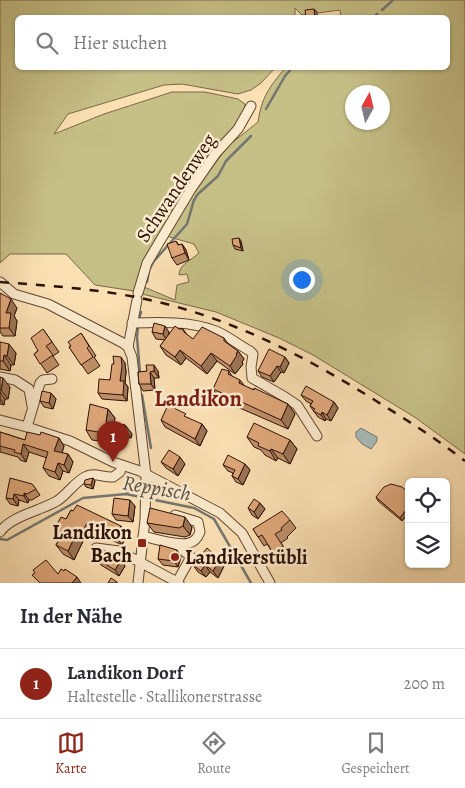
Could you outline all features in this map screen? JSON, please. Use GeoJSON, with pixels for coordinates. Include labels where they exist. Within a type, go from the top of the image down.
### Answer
{"type":"FeatureCollection","features":[{"type":"Feature","properties":{"kind":"street","name":"Schwandenweg"},"geometry":{"type":"LineString","coordinates":[[128,347],[137,297],[147,263],[191,189],[216,153],[238,129],[251,106]]}},
{"type":"Feature","properties":{"kind":"street"},"geometry":{"type":"LineString","coordinates":[[0,282],[14,294],[55,307],[128,347],[132,357],[148,508],[138,583]]}},
{"type":"Feature","properties":{"kind":"street"},"geometry":{"type":"LineString","coordinates":[[132,323],[158,322],[198,326],[217,331],[250,351],[253,354],[252,378],[297,405],[317,436]]}},
{"type":"Feature","properties":{"kind":"street"},"geometry":{"type":"LineString","coordinates":[[0,377],[15,380],[29,389],[32,409]]}},
{"type":"Feature","properties":{"kind":"street"},"geometry":{"type":"LineString","coordinates":[[28,427],[40,382],[52,379]]}},
{"type":"Feature","properties":{"kind":"street"},"geometry":{"type":"LineString","coordinates":[[0,420],[70,441],[122,466],[146,475],[220,512],[242,533],[270,583]]}},
{"type":"Feature","properties":{"kind":"street"},"geometry":{"type":"LineString","coordinates":[[1,531],[9,523],[56,502],[85,477],[93,474],[113,477],[120,472],[122,466]]}},
{"type":"Feature","properties":{"kind":"street"},"geometry":{"type":"LineString","coordinates":[[143,538],[177,543],[189,543],[196,539],[201,527],[198,522],[168,514]]}},
{"type":"Feature","properties":{"kind":"street"},"geometry":{"type":"LineString","coordinates":[[96,548],[119,551],[178,583],[191,557],[184,551],[143,538]]}},
{"type":"Feature","properties":{"kind":"shaded area"},"geometry":{"type":"Polygon","coordinates":[[[0,0],[465,0],[465,454],[416,418],[313,355],[279,338],[216,312],[142,294],[144,287],[175,300],[177,285],[189,282],[187,274],[179,275],[181,268],[199,253],[194,244],[166,236],[134,291],[95,285],[66,254],[10,254],[0,263],[0,0]],[[295,8],[295,15],[15,15],[15,70],[273,70],[261,83],[251,90],[238,94],[182,84],[164,85],[68,114],[54,134],[104,114],[172,92],[205,92],[238,99],[245,104],[240,121],[220,144],[168,233],[201,182],[228,146],[258,122],[267,93],[283,70],[450,70],[450,15],[341,15],[340,10],[302,15],[295,8]]]}},
{"type":"Feature","properties":{"kind":"water"},"geometry":{"type":"Polygon","coordinates":[[[361,428],[377,437],[377,441],[371,449],[362,444],[356,437],[356,432],[361,428]]]}},
{"type":"Feature","properties":{"kind":"building"},"geometry":{"type":"Polygon","coordinates":[[[314,9],[315,15],[306,15],[305,10],[314,9]]]}},
{"type":"Feature","properties":{"kind":"building"},"geometry":{"type":"Polygon","coordinates":[[[239,238],[241,248],[233,245],[232,239],[239,238]]]}},
{"type":"Feature","properties":{"kind":"building"},"geometry":{"type":"Polygon","coordinates":[[[176,241],[178,245],[182,244],[185,253],[172,258],[167,244],[176,241]]]}},
{"type":"Feature","properties":{"kind":"building"},"geometry":{"type":"Polygon","coordinates":[[[0,293],[11,299],[6,313],[11,313],[9,328],[0,328],[0,293]]]}},
{"type":"Feature","properties":{"kind":"building"},"geometry":{"type":"Polygon","coordinates":[[[154,323],[165,326],[163,334],[152,332],[154,323]]]}},
{"type":"Feature","properties":{"kind":"building"},"geometry":{"type":"Polygon","coordinates":[[[175,326],[183,329],[193,339],[202,327],[224,338],[224,341],[238,351],[237,355],[230,366],[211,353],[201,366],[180,350],[175,357],[160,346],[175,326]]]}},
{"type":"Feature","properties":{"kind":"building"},"geometry":{"type":"Polygon","coordinates":[[[43,329],[52,342],[46,346],[53,355],[40,364],[34,354],[38,351],[31,338],[43,329]]]}},
{"type":"Feature","properties":{"kind":"building"},"geometry":{"type":"Polygon","coordinates":[[[81,333],[93,357],[81,365],[69,347],[71,346],[68,342],[81,333]]]}},
{"type":"Feature","properties":{"kind":"building"},"geometry":{"type":"Polygon","coordinates":[[[0,342],[9,344],[7,356],[4,355],[3,361],[0,361],[0,342]]]}},
{"type":"Feature","properties":{"kind":"building"},"geometry":{"type":"Polygon","coordinates":[[[269,349],[285,357],[280,367],[277,366],[270,376],[258,371],[269,349]]]}},
{"type":"Feature","properties":{"kind":"building"},"geometry":{"type":"Polygon","coordinates":[[[113,356],[121,357],[120,381],[124,381],[123,395],[98,393],[99,379],[110,380],[112,364],[114,364],[113,356]]]}},
{"type":"Feature","properties":{"kind":"building"},"geometry":{"type":"Polygon","coordinates":[[[146,365],[154,365],[154,371],[150,372],[151,384],[139,384],[138,372],[147,371],[146,365]]]}},
{"type":"Feature","properties":{"kind":"building"},"geometry":{"type":"Polygon","coordinates":[[[222,369],[229,371],[228,374],[240,380],[239,383],[288,404],[281,420],[213,389],[222,369]]]}},
{"type":"Feature","properties":{"kind":"building"},"geometry":{"type":"Polygon","coordinates":[[[0,377],[3,378],[1,390],[0,390],[0,377]]]}},
{"type":"Feature","properties":{"kind":"building"},"geometry":{"type":"Polygon","coordinates":[[[306,386],[334,402],[327,415],[322,412],[321,415],[313,411],[315,409],[310,406],[313,401],[301,395],[306,386]]]}},
{"type":"Feature","properties":{"kind":"building"},"geometry":{"type":"Polygon","coordinates":[[[42,391],[51,393],[49,403],[40,401],[42,391]]]}},
{"type":"Feature","properties":{"kind":"building"},"geometry":{"type":"Polygon","coordinates":[[[90,404],[108,409],[106,422],[125,425],[125,429],[110,429],[110,434],[86,430],[90,404]]]}},
{"type":"Feature","properties":{"kind":"building"},"geometry":{"type":"Polygon","coordinates":[[[168,405],[186,414],[184,416],[202,424],[195,439],[161,420],[168,405]]]}},
{"type":"Feature","properties":{"kind":"building"},"geometry":{"type":"Polygon","coordinates":[[[254,423],[290,440],[283,454],[258,446],[259,443],[247,437],[254,423]]]}},
{"type":"Feature","properties":{"kind":"building"},"geometry":{"type":"Polygon","coordinates":[[[0,432],[25,440],[27,432],[40,435],[41,432],[59,438],[54,451],[68,454],[64,465],[58,463],[55,472],[43,468],[48,452],[23,444],[21,454],[14,452],[15,450],[0,446],[0,432]]]}},
{"type":"Feature","properties":{"kind":"building"},"geometry":{"type":"Polygon","coordinates":[[[169,450],[180,457],[173,469],[161,462],[169,450]]]}},
{"type":"Feature","properties":{"kind":"building"},"geometry":{"type":"Polygon","coordinates":[[[228,455],[245,464],[238,479],[232,476],[235,470],[223,465],[228,455]]]}},
{"type":"Feature","properties":{"kind":"building"},"geometry":{"type":"Polygon","coordinates":[[[10,478],[32,484],[36,489],[27,494],[24,493],[24,496],[14,494],[13,499],[6,498],[10,478]]]}},
{"type":"Feature","properties":{"kind":"building"},"geometry":{"type":"Polygon","coordinates":[[[93,478],[91,485],[84,484],[85,480],[93,478]]]}},
{"type":"Feature","properties":{"kind":"building"},"geometry":{"type":"Polygon","coordinates":[[[391,484],[405,490],[405,511],[400,518],[376,497],[384,487],[391,484]]]}},
{"type":"Feature","properties":{"kind":"building"},"geometry":{"type":"Polygon","coordinates":[[[114,498],[130,500],[128,516],[112,514],[114,498]]]}},
{"type":"Feature","properties":{"kind":"building"},"geometry":{"type":"Polygon","coordinates":[[[254,499],[260,503],[254,512],[248,508],[254,499]]]}},
{"type":"Feature","properties":{"kind":"building"},"geometry":{"type":"Polygon","coordinates":[[[77,505],[121,526],[116,537],[87,523],[83,531],[79,528],[68,551],[56,545],[61,536],[53,532],[61,517],[66,519],[71,510],[73,511],[77,505]]]}},
{"type":"Feature","properties":{"kind":"building"},"geometry":{"type":"Polygon","coordinates":[[[150,508],[185,517],[183,526],[179,528],[147,523],[150,508]]]}},
{"type":"Feature","properties":{"kind":"building"},"geometry":{"type":"Polygon","coordinates":[[[282,511],[290,520],[281,528],[282,530],[275,534],[283,546],[273,553],[262,535],[258,537],[253,529],[282,511]]]}},
{"type":"Feature","properties":{"kind":"building"},"geometry":{"type":"Polygon","coordinates":[[[160,545],[177,550],[174,561],[158,559],[160,545]]]}},
{"type":"Feature","properties":{"kind":"building"},"geometry":{"type":"Polygon","coordinates":[[[207,548],[220,560],[213,571],[205,565],[201,571],[193,565],[207,548]]]}},
{"type":"Feature","properties":{"kind":"building"},"geometry":{"type":"Polygon","coordinates":[[[102,549],[121,560],[115,570],[97,559],[102,549]]]}},
{"type":"Feature","properties":{"kind":"building"},"geometry":{"type":"Polygon","coordinates":[[[46,560],[58,574],[61,569],[64,571],[65,569],[77,577],[72,583],[40,583],[32,575],[35,573],[33,570],[46,560]]]}},
{"type":"Feature","properties":{"kind":"building"},"geometry":{"type":"Polygon","coordinates":[[[111,578],[117,582],[117,583],[108,583],[111,578]]]}},
{"type":"Feature","properties":{"kind":"waterway"},"geometry":{"type":"LineString","coordinates":[[382,10],[393,0]]}},
{"type":"Feature","properties":{"kind":"waterway"},"geometry":{"type":"LineString","coordinates":[[266,109],[290,70]]}},
{"type":"Feature","properties":{"kind":"waterway"},"geometry":{"type":"LineString","coordinates":[[147,282],[149,270],[154,261],[187,224],[194,200],[198,194],[218,176],[226,161],[251,136]]}},
{"type":"Feature","properties":{"kind":"waterway"},"geometry":{"type":"LineString","coordinates":[[139,318],[141,312]]}},
{"type":"Feature","properties":{"kind":"waterway"},"geometry":{"type":"LineString","coordinates":[[138,327],[140,373]]}},
{"type":"Feature","properties":{"kind":"waterway"},"geometry":{"type":"LineString","coordinates":[[142,395],[151,448]]}},
{"type":"Feature","properties":{"kind":"waterway"},"geometry":{"type":"LineString","coordinates":[[126,494],[134,483]]}},
{"type":"Feature","properties":{"kind":"waterway","name":"Reppisch"},"geometry":{"type":"LineString","coordinates":[[0,539],[7,540],[83,498],[126,494],[194,508],[214,519],[251,583]]}},
{"type":"Feature","properties":{"kind":"railway"},"geometry":{"type":"LineString","coordinates":[[0,282],[77,288],[154,301],[184,309],[243,330],[300,357],[354,387],[413,424],[465,461]]}},
{"type":"Feature","properties":{"kind":"place","name":"Landikon Dorf"},"geometry":{"type":"Point","coordinates":[113,462]}},
{"type":"Feature","properties":{"kind":"place","name":"Landikon Bach"},"geometry":{"type":"Point","coordinates":[142,543]}},
{"type":"Feature","properties":{"kind":"place","name":"Landikerstübli"},"geometry":{"type":"Point","coordinates":[175,557]}},
{"type":"Feature","properties":{"kind":"district","name":"Landikon"},"geometry":{"type":"Point","coordinates":[198,399]}}]}
